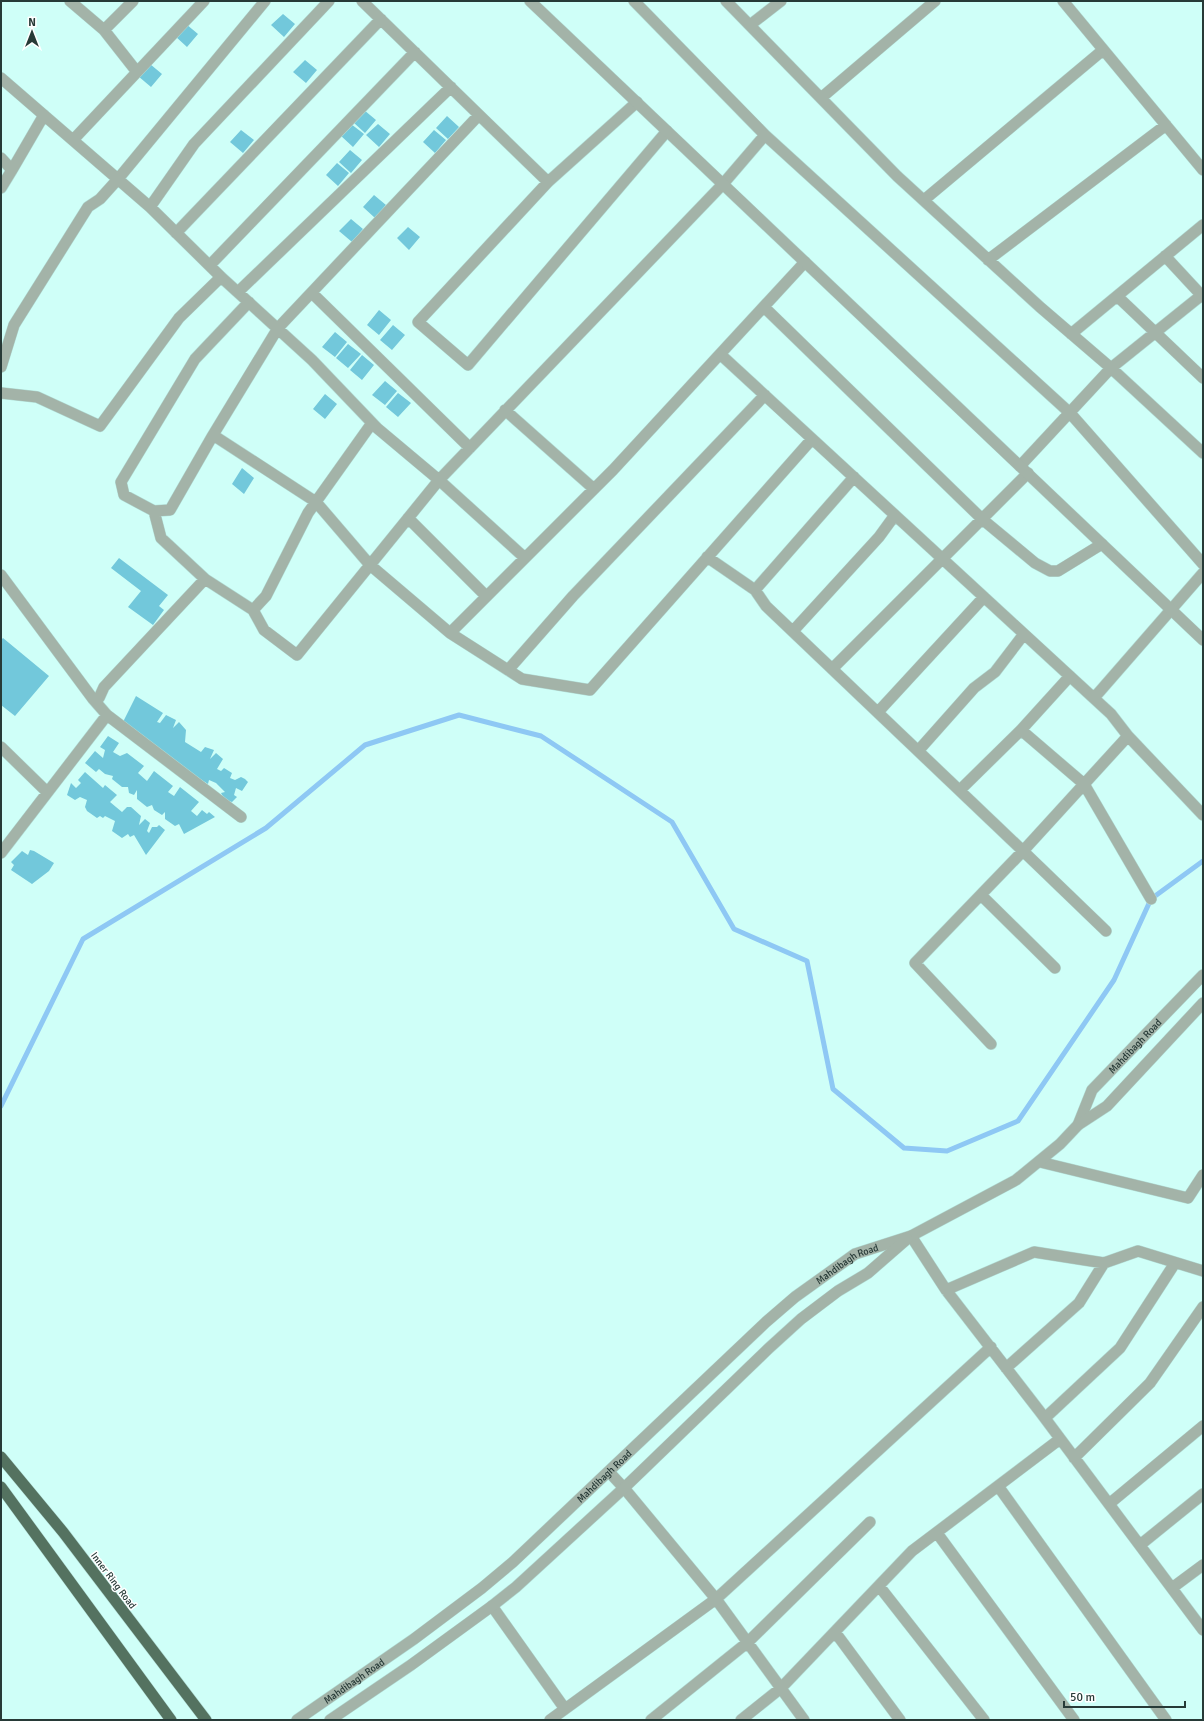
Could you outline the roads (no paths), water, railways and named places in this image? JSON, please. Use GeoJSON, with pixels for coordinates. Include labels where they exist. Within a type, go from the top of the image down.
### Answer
{"type":"FeatureCollection","features":[{"type":"Feature","properties":{"kind":"highway","name":"Inner Ring Road"},"geometry":{"type":"LineString","coordinates":[[1,1457],[63,1532],[206,1720]]}},
{"type":"Feature","properties":{"kind":"highway"},"geometry":{"type":"LineString","coordinates":[[1,1487],[171,1720]]}},
{"type":"Feature","properties":{"kind":"street"},"geometry":{"type":"LineString","coordinates":[[70,1],[104,30],[137,72]]}},
{"type":"Feature","properties":{"kind":"street"},"geometry":{"type":"LineString","coordinates":[[104,30],[133,1]]}},
{"type":"Feature","properties":{"kind":"street"},"geometry":{"type":"LineString","coordinates":[[73,140],[204,1]]}},
{"type":"Feature","properties":{"kind":"street"},"geometry":{"type":"LineString","coordinates":[[1,367],[14,325],[88,207],[100,199],[118,179],[265,1]]}},
{"type":"Feature","properties":{"kind":"street"},"geometry":{"type":"LineString","coordinates":[[150,207],[194,144],[329,1]]}},
{"type":"Feature","properties":{"kind":"street"},"geometry":{"type":"LineString","coordinates":[[362,1],[548,182]]}},
{"type":"Feature","properties":{"kind":"street"},"geometry":{"type":"LineString","coordinates":[[530,1],[1203,640]]}},
{"type":"Feature","properties":{"kind":"street"},"geometry":{"type":"LineString","coordinates":[[634,1],[765,135],[1070,413],[1203,564]]}},
{"type":"Feature","properties":{"kind":"street"},"geometry":{"type":"LineString","coordinates":[[726,1],[898,176],[988,260],[1111,368],[1203,452]]}},
{"type":"Feature","properties":{"kind":"street"},"geometry":{"type":"LineString","coordinates":[[750,25],[781,1]]}},
{"type":"Feature","properties":{"kind":"street"},"geometry":{"type":"LineString","coordinates":[[821,98],[935,1]]}},
{"type":"Feature","properties":{"kind":"street"},"geometry":{"type":"LineString","coordinates":[[1063,1],[1202,167]]}},
{"type":"Feature","properties":{"kind":"street"},"geometry":{"type":"LineString","coordinates":[[176,232],[381,19]]}},
{"type":"Feature","properties":{"kind":"street"},"geometry":{"type":"LineString","coordinates":[[924,200],[1104,50]]}},
{"type":"Feature","properties":{"kind":"street"},"geometry":{"type":"LineString","coordinates":[[210,265],[415,52]]}},
{"type":"Feature","properties":{"kind":"street"},"geometry":{"type":"LineString","coordinates":[[1,78],[150,207],[221,277],[312,360],[372,422],[525,558]]}},
{"type":"Feature","properties":{"kind":"street"},"geometry":{"type":"LineString","coordinates":[[238,292],[451,87]]}},
{"type":"Feature","properties":{"kind":"street"},"geometry":{"type":"LineString","coordinates":[[637,102],[548,182],[418,322],[468,365],[667,131]]}},
{"type":"Feature","properties":{"kind":"street"},"geometry":{"type":"LineString","coordinates":[[1,188],[44,115]]}},
{"type":"Feature","properties":{"kind":"street"},"geometry":{"type":"LineString","coordinates":[[249,302],[195,359],[121,482],[124,495],[154,511],[170,510],[213,434],[278,328],[479,115]]}},
{"type":"Feature","properties":{"kind":"street"},"geometry":{"type":"LineString","coordinates":[[988,260],[1166,125]]}},
{"type":"Feature","properties":{"kind":"street"},"geometry":{"type":"LineString","coordinates":[[154,511],[161,538],[205,579],[253,610],[264,630],[297,655],[439,480],[723,184],[765,135]]}},
{"type":"Feature","properties":{"kind":"street"},"geometry":{"type":"LineString","coordinates":[[1,158],[12,170]]}},
{"type":"Feature","properties":{"kind":"street"},"geometry":{"type":"LineString","coordinates":[[1071,334],[1203,225]]}},
{"type":"Feature","properties":{"kind":"street"},"geometry":{"type":"LineString","coordinates":[[832,669],[982,519],[1070,413],[1111,368],[1202,296],[1165,256]]}},
{"type":"Feature","properties":{"kind":"street"},"geometry":{"type":"LineString","coordinates":[[450,633],[594,489],[805,262]]}},
{"type":"Feature","properties":{"kind":"street"},"geometry":{"type":"LineString","coordinates":[[1,393],[37,397],[100,426],[179,318],[221,277]]}},
{"type":"Feature","properties":{"kind":"street"},"geometry":{"type":"LineString","coordinates":[[312,293],[470,448]]}},
{"type":"Feature","properties":{"kind":"street"},"geometry":{"type":"LineString","coordinates":[[1117,296],[1154,333],[1203,378]]}},
{"type":"Feature","properties":{"kind":"street"},"geometry":{"type":"LineString","coordinates":[[764,307],[982,519],[1035,563],[1050,571],[1058,571],[1102,544]]}},
{"type":"Feature","properties":{"kind":"street"},"geometry":{"type":"LineString","coordinates":[[720,354],[1112,714],[1128,736],[1203,815]]}},
{"type":"Feature","properties":{"kind":"street"},"geometry":{"type":"LineString","coordinates":[[508,670],[578,591],[765,395]]}},
{"type":"Feature","properties":{"kind":"street"},"geometry":{"type":"LineString","coordinates":[[506,410],[594,489]]}},
{"type":"Feature","properties":{"kind":"street"},"geometry":{"type":"LineString","coordinates":[[253,610],[266,596],[308,513],[372,422]]}},
{"type":"Feature","properties":{"kind":"street"},"geometry":{"type":"LineString","coordinates":[[213,434],[316,502],[370,565],[450,633],[522,679],[590,690],[812,438]]}},
{"type":"Feature","properties":{"kind":"street"},"geometry":{"type":"LineString","coordinates":[[755,590],[854,477]]}},
{"type":"Feature","properties":{"kind":"street"},"geometry":{"type":"LineString","coordinates":[[793,632],[879,537],[895,515]]}},
{"type":"Feature","properties":{"kind":"street"},"geometry":{"type":"LineString","coordinates":[[408,518],[486,596]]}},
{"type":"Feature","properties":{"kind":"street"},"geometry":{"type":"LineString","coordinates":[[708,557],[755,590],[766,606],[1106,931]]}},
{"type":"Feature","properties":{"kind":"street"},"geometry":{"type":"LineString","coordinates":[[1094,698],[1203,573]]}},
{"type":"Feature","properties":{"kind":"street"},"geometry":{"type":"LineString","coordinates":[[1,575],[93,699],[107,715],[241,817]]}},
{"type":"Feature","properties":{"kind":"street"},"geometry":{"type":"LineString","coordinates":[[93,699],[99,698],[104,687],[205,579]]}},
{"type":"Feature","properties":{"kind":"street"},"geometry":{"type":"LineString","coordinates":[[878,712],[984,597]]}},
{"type":"Feature","properties":{"kind":"street"},"geometry":{"type":"LineString","coordinates":[[918,750],[974,688],[995,672],[1024,634]]}},
{"type":"Feature","properties":{"kind":"street"},"geometry":{"type":"LineString","coordinates":[[960,790],[1021,730],[1070,676]]}},
{"type":"Feature","properties":{"kind":"street"},"geometry":{"type":"LineString","coordinates":[[1,852],[107,715]]}},
{"type":"Feature","properties":{"kind":"street"},"geometry":{"type":"LineString","coordinates":[[1021,730],[1084,784],[1151,899]]}},
{"type":"Feature","properties":{"kind":"street"},"geometry":{"type":"LineString","coordinates":[[991,1044],[915,964],[1023,851],[1128,736]]}},
{"type":"Feature","properties":{"kind":"street"},"geometry":{"type":"LineString","coordinates":[[1,747],[47,792]]}},
{"type":"Feature","properties":{"kind":"street"},"geometry":{"type":"LineString","coordinates":[[981,895],[1055,968]]}},
{"type":"Feature","properties":{"kind":"street","name":"Mahdibagh Road"},"geometry":{"type":"LineString","coordinates":[[1078,1125],[1092,1090],[1203,974]]}},
{"type":"Feature","properties":{"kind":"street","name":"Mahdibagh Road"},"geometry":{"type":"LineString","coordinates":[[296,1720],[414,1639],[482,1588],[540,1538],[766,1322],[795,1297],[855,1254],[911,1236],[1004,1186],[1040,1162],[1078,1125],[1107,1106],[1203,1003]]}},
{"type":"Feature","properties":{"kind":"street"},"geometry":{"type":"LineString","coordinates":[[1040,1162],[1188,1198],[1203,1174]]}},
{"type":"Feature","properties":{"kind":"street"},"geometry":{"type":"LineString","coordinates":[[911,1236],[946,1290],[1045,1418],[1203,1630]]}},
{"type":"Feature","properties":{"kind":"street","name":"Mahdibagh Road"},"geometry":{"type":"LineString","coordinates":[[330,1720],[411,1665],[516,1587],[624,1488],[801,1319],[838,1291],[868,1273],[911,1236]]}},
{"type":"Feature","properties":{"kind":"street"},"geometry":{"type":"LineString","coordinates":[[946,1290],[1034,1252],[1104,1263],[1138,1251],[1203,1271]]}},
{"type":"Feature","properties":{"kind":"street"},"geometry":{"type":"LineString","coordinates":[[1006,1368],[1079,1303],[1104,1263]]}},
{"type":"Feature","properties":{"kind":"street"},"geometry":{"type":"LineString","coordinates":[[1045,1418],[1120,1348],[1175,1263]]}},
{"type":"Feature","properties":{"kind":"street"},"geometry":{"type":"LineString","coordinates":[[1074,1458],[1150,1383],[1203,1307]]}},
{"type":"Feature","properties":{"kind":"street"},"geometry":{"type":"LineString","coordinates":[[550,1720],[716,1599],[991,1347]]}},
{"type":"Feature","properties":{"kind":"street"},"geometry":{"type":"LineString","coordinates":[[1110,1504],[1203,1426]]}},
{"type":"Feature","properties":{"kind":"street"},"geometry":{"type":"LineString","coordinates":[[742,1720],[781,1688],[912,1551],[1060,1439]]}},
{"type":"Feature","properties":{"kind":"street"},"geometry":{"type":"LineString","coordinates":[[609,1472],[716,1599],[804,1720]]}},
{"type":"Feature","properties":{"kind":"street"},"geometry":{"type":"LineString","coordinates":[[998,1486],[1166,1720]]}},
{"type":"Feature","properties":{"kind":"street"},"geometry":{"type":"LineString","coordinates":[[1140,1545],[1203,1494]]}},
{"type":"Feature","properties":{"kind":"street"},"geometry":{"type":"LineString","coordinates":[[651,1720],[748,1642],[870,1522]]}},
{"type":"Feature","properties":{"kind":"street"},"geometry":{"type":"LineString","coordinates":[[937,1533],[1074,1720]]}},
{"type":"Feature","properties":{"kind":"street"},"geometry":{"type":"LineString","coordinates":[[1172,1588],[1203,1565]]}},
{"type":"Feature","properties":{"kind":"street"},"geometry":{"type":"LineString","coordinates":[[879,1586],[984,1720]]}},
{"type":"Feature","properties":{"kind":"street"},"geometry":{"type":"LineString","coordinates":[[492,1606],[565,1709]]}},
{"type":"Feature","properties":{"kind":"street"},"geometry":{"type":"LineString","coordinates":[[835,1632],[900,1720]]}},
{"type":"Feature","properties":{"kind":"waterway"},"geometry":{"type":"LineString","coordinates":[[1,1106],[83,939],[266,828],[365,745],[459,715],[541,736],[672,822],[734,929],[807,961],[833,1089],[904,1148],[947,1151],[1018,1121],[1114,980],[1151,899],[1203,861]]}}]}
